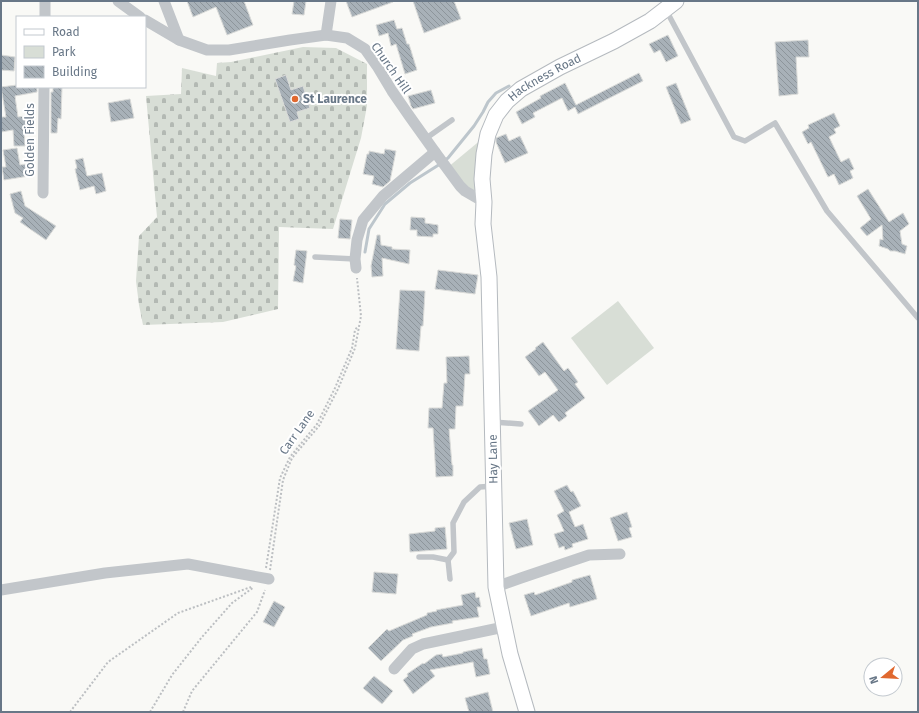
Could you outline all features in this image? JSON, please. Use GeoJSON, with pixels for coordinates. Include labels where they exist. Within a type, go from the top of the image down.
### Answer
{"type":"FeatureCollection","features":[{"type":"Feature","properties":{"kind":"street"},"geometry":{"type":"LineString","coordinates":[[45,1],[45,16]]}},
{"type":"Feature","properties":{"kind":"street"},"geometry":{"type":"LineString","coordinates":[[118,1],[139,16]]}},
{"type":"Feature","properties":{"kind":"street"},"geometry":{"type":"LineString","coordinates":[[164,1],[179,40]]}},
{"type":"Feature","properties":{"kind":"street"},"geometry":{"type":"LineString","coordinates":[[326,35],[331,1]]}},
{"type":"Feature","properties":{"kind":"street","name":"Hackness Road"},"geometry":{"type":"LineString","coordinates":[[484,202],[482,179],[484,154],[488,134],[496,115],[507,101],[521,89],[534,81],[614,41],[650,21],[671,5]]}},
{"type":"Feature","properties":{"kind":"street","name":"Church Hill"},"geometry":{"type":"LineString","coordinates":[[146,21],[179,40],[207,50],[229,50],[326,35],[347,38],[364,49],[377,66],[392,91],[425,139],[465,191],[484,202]]}},
{"type":"Feature","properties":{"kind":"street","name":"Golden Fields"},"geometry":{"type":"LineString","coordinates":[[43,193],[44,88]]}},
{"type":"Feature","properties":{"kind":"street"},"geometry":{"type":"LineString","coordinates":[[355,263],[357,240],[363,220],[383,196],[437,155]]}},
{"type":"Feature","properties":{"kind":"street","name":"Hay Lane"},"geometry":{"type":"LineString","coordinates":[[484,202],[483,224],[489,277],[496,587],[510,654],[528,712]]}},
{"type":"Feature","properties":{"kind":"street"},"geometry":{"type":"LineString","coordinates":[[496,587],[589,555],[620,554]]}},
{"type":"Feature","properties":{"kind":"street"},"geometry":{"type":"LineString","coordinates":[[1,590],[104,573],[188,564],[266,578]]}},
{"type":"Feature","properties":{"kind":"street"},"geometry":{"type":"LineString","coordinates":[[394,669],[412,649],[423,644],[504,627]]}},
{"type":"Feature","properties":{"kind":"lane"},"geometry":{"type":"LineString","coordinates":[[671,5],[734,137],[745,141],[775,123],[827,211],[918,318]]}},
{"type":"Feature","properties":{"kind":"lane"},"geometry":{"type":"LineString","coordinates":[[425,139],[452,120]]}},
{"type":"Feature","properties":{"kind":"lane"},"geometry":{"type":"LineString","coordinates":[[315,257],[355,263]]}},
{"type":"Feature","properties":{"kind":"lane"},"geometry":{"type":"LineString","coordinates":[[492,422],[520,424]]}},
{"type":"Feature","properties":{"kind":"lane"},"geometry":{"type":"LineString","coordinates":[[450,579],[448,560],[454,552],[453,523],[464,502],[480,487],[494,486]]}},
{"type":"Feature","properties":{"kind":"lane"},"geometry":{"type":"LineString","coordinates":[[419,557],[433,556],[448,560]]}},
{"type":"Feature","properties":{"kind":"path"},"geometry":{"type":"LineString","coordinates":[[183,712],[192,690],[257,612],[266,578],[280,478],[290,457],[317,424],[335,388],[352,348],[355,330],[359,325],[361,316],[355,263]]}},
{"type":"Feature","properties":{"kind":"path"},"geometry":{"type":"LineString","coordinates":[[70,712],[108,662],[178,613],[257,584],[232,603],[202,638],[172,675],[150,712]]}},
{"type":"Feature","properties":{"kind":"green space"},"geometry":{"type":"Polygon","coordinates":[[[303,47],[336,48],[367,64],[367,106],[361,138],[333,229],[279,227],[278,309],[223,322],[143,325],[136,281],[139,236],[157,217],[146,96],[181,94],[182,68],[216,76],[217,63],[231,62],[303,47]]]}},
{"type":"Feature","properties":{"kind":"green space"},"geometry":{"type":"Polygon","coordinates":[[[488,134],[484,202],[447,168],[488,134]]]}},
{"type":"Feature","properties":{"kind":"green space"},"geometry":{"type":"Polygon","coordinates":[[[618,301],[654,348],[607,385],[571,338],[618,301]]]}},
{"type":"Feature","properties":{"kind":"building"},"geometry":{"type":"Polygon","coordinates":[[[187,1],[244,1],[253,25],[227,35],[216,7],[193,17],[187,1]]]}},
{"type":"Feature","properties":{"kind":"building"},"geometry":{"type":"Polygon","coordinates":[[[294,1],[306,1],[304,15],[292,14],[294,1]]]}},
{"type":"Feature","properties":{"kind":"building"},"geometry":{"type":"Polygon","coordinates":[[[346,1],[393,1],[393,2],[352,17],[346,1]]]}},
{"type":"Feature","properties":{"kind":"building"},"geometry":{"type":"Polygon","coordinates":[[[413,1],[454,1],[461,19],[424,33],[413,1]]]}},
{"type":"Feature","properties":{"kind":"building"},"geometry":{"type":"Polygon","coordinates":[[[394,20],[397,29],[402,28],[407,44],[409,44],[417,70],[405,74],[396,44],[391,46],[388,33],[379,36],[376,25],[394,20]]]}},
{"type":"Feature","properties":{"kind":"building"},"geometry":{"type":"Polygon","coordinates":[[[668,35],[678,56],[666,62],[660,50],[654,53],[649,44],[668,35]]]}},
{"type":"Feature","properties":{"kind":"building"},"geometry":{"type":"Polygon","coordinates":[[[808,40],[809,57],[796,57],[798,94],[779,96],[775,42],[808,40]]]}},
{"type":"Feature","properties":{"kind":"building"},"geometry":{"type":"Polygon","coordinates":[[[1,55],[15,57],[14,71],[1,70],[1,55]]]}},
{"type":"Feature","properties":{"kind":"building"},"geometry":{"type":"Polygon","coordinates":[[[639,73],[643,81],[578,114],[575,107],[568,111],[562,98],[533,113],[535,117],[522,124],[516,112],[541,98],[540,96],[565,83],[576,105],[639,73]]]}},
{"type":"Feature","properties":{"kind":"building","name":"St Laurence"},"geometry":{"type":"Polygon","coordinates":[[[286,75],[291,90],[303,86],[310,108],[297,112],[299,119],[290,122],[275,79],[286,75]]]}},
{"type":"Feature","properties":{"kind":"building"},"geometry":{"type":"Polygon","coordinates":[[[676,83],[691,120],[681,124],[666,87],[676,83]]]}},
{"type":"Feature","properties":{"kind":"building"},"geometry":{"type":"Polygon","coordinates":[[[16,85],[16,88],[37,88],[37,92],[15,96],[18,117],[25,116],[25,146],[14,146],[13,130],[1,132],[1,117],[6,117],[1,87],[16,85]]]}},
{"type":"Feature","properties":{"kind":"building"},"geometry":{"type":"Polygon","coordinates":[[[53,88],[62,88],[61,119],[58,118],[57,133],[51,133],[51,92],[53,92],[53,88]]]}},
{"type":"Feature","properties":{"kind":"building"},"geometry":{"type":"Polygon","coordinates":[[[431,90],[435,103],[413,109],[408,96],[431,90]]]}},
{"type":"Feature","properties":{"kind":"building"},"geometry":{"type":"Polygon","coordinates":[[[130,99],[134,118],[111,122],[108,103],[130,99]]]}},
{"type":"Feature","properties":{"kind":"building"},"geometry":{"type":"Polygon","coordinates":[[[834,113],[840,126],[834,129],[836,133],[829,137],[841,162],[849,158],[854,169],[850,171],[853,178],[839,185],[834,174],[828,177],[811,142],[808,144],[802,132],[809,128],[808,125],[834,113]]]}},
{"type":"Feature","properties":{"kind":"building"},"geometry":{"type":"Polygon","coordinates":[[[506,134],[509,141],[520,136],[528,153],[505,163],[496,142],[496,138],[506,134]]]}},
{"type":"Feature","properties":{"kind":"building"},"geometry":{"type":"Polygon","coordinates":[[[17,148],[20,165],[27,164],[29,176],[4,180],[2,167],[6,167],[3,150],[17,148]]]}},
{"type":"Feature","properties":{"kind":"building"},"geometry":{"type":"Polygon","coordinates":[[[385,149],[396,151],[390,181],[383,187],[372,184],[374,176],[363,174],[369,151],[384,154],[385,149]]]}},
{"type":"Feature","properties":{"kind":"building"},"geometry":{"type":"Polygon","coordinates":[[[83,158],[87,176],[102,173],[106,191],[96,194],[94,186],[80,190],[75,169],[77,168],[75,160],[83,158]]]}},
{"type":"Feature","properties":{"kind":"building"},"geometry":{"type":"Polygon","coordinates":[[[868,189],[889,222],[903,213],[909,224],[900,231],[902,244],[907,246],[905,254],[890,251],[879,246],[880,239],[883,240],[882,225],[867,236],[860,228],[871,219],[857,196],[868,189]]]}},
{"type":"Feature","properties":{"kind":"building"},"geometry":{"type":"Polygon","coordinates":[[[21,191],[25,206],[56,226],[46,240],[20,222],[23,218],[15,213],[10,194],[21,191]]]}},
{"type":"Feature","properties":{"kind":"building"},"geometry":{"type":"Polygon","coordinates":[[[411,217],[425,218],[425,223],[438,225],[438,234],[433,234],[433,237],[417,236],[417,230],[410,230],[411,217]]]}},
{"type":"Feature","properties":{"kind":"building"},"geometry":{"type":"Polygon","coordinates":[[[340,219],[352,220],[350,239],[338,238],[340,219]]]}},
{"type":"Feature","properties":{"kind":"building"},"geometry":{"type":"Polygon","coordinates":[[[377,235],[380,235],[381,245],[392,247],[392,249],[410,250],[409,264],[382,258],[383,276],[372,277],[371,266],[377,235]]]}},
{"type":"Feature","properties":{"kind":"building"},"geometry":{"type":"Polygon","coordinates":[[[296,250],[307,251],[303,283],[293,281],[296,266],[294,265],[296,250]]]}},
{"type":"Feature","properties":{"kind":"building"},"geometry":{"type":"Polygon","coordinates":[[[438,270],[478,275],[475,294],[435,289],[438,270]]]}},
{"type":"Feature","properties":{"kind":"building"},"geometry":{"type":"Polygon","coordinates":[[[400,290],[425,291],[423,326],[421,326],[419,351],[396,349],[400,290]]]}},
{"type":"Feature","properties":{"kind":"building"},"geometry":{"type":"Polygon","coordinates":[[[543,342],[564,371],[568,368],[578,382],[575,384],[585,398],[565,413],[567,416],[559,422],[553,415],[539,426],[528,411],[558,390],[545,372],[539,376],[525,357],[543,342]]]}},
{"type":"Feature","properties":{"kind":"building"},"geometry":{"type":"Polygon","coordinates":[[[469,356],[470,374],[465,374],[463,406],[456,406],[455,429],[449,429],[453,476],[436,477],[433,428],[428,428],[429,408],[442,408],[444,383],[447,383],[446,357],[469,356]]]}},
{"type":"Feature","properties":{"kind":"building"},"geometry":{"type":"Polygon","coordinates":[[[567,485],[571,492],[573,491],[581,506],[569,512],[575,527],[583,524],[588,539],[572,544],[573,547],[565,550],[564,546],[559,548],[554,534],[564,531],[557,515],[564,511],[554,491],[567,485]]]}},
{"type":"Feature","properties":{"kind":"building"},"geometry":{"type":"Polygon","coordinates":[[[627,512],[632,527],[629,528],[632,537],[618,541],[610,518],[627,512]]]}},
{"type":"Feature","properties":{"kind":"building"},"geometry":{"type":"Polygon","coordinates":[[[527,519],[533,545],[516,549],[509,523],[527,519]]]}},
{"type":"Feature","properties":{"kind":"building"},"geometry":{"type":"Polygon","coordinates":[[[445,527],[447,549],[410,552],[409,534],[435,531],[435,528],[445,527]]]}},
{"type":"Feature","properties":{"kind":"building"},"geometry":{"type":"Polygon","coordinates":[[[374,572],[398,574],[396,594],[372,592],[374,572]]]}},
{"type":"Feature","properties":{"kind":"building"},"geometry":{"type":"Polygon","coordinates":[[[590,575],[597,599],[570,607],[569,603],[531,616],[524,595],[534,592],[535,595],[572,582],[572,580],[590,575]]]}},
{"type":"Feature","properties":{"kind":"building"},"geometry":{"type":"Polygon","coordinates":[[[475,592],[476,598],[479,597],[481,607],[477,607],[479,617],[452,621],[453,623],[431,627],[412,634],[413,636],[403,640],[381,661],[368,648],[387,629],[389,631],[427,615],[427,613],[437,611],[436,610],[463,605],[461,595],[475,592]]]}},
{"type":"Feature","properties":{"kind":"building"},"geometry":{"type":"Polygon","coordinates":[[[274,601],[285,607],[274,627],[263,622],[274,601]]]}},
{"type":"Feature","properties":{"kind":"building"},"geometry":{"type":"Polygon","coordinates":[[[482,648],[484,659],[487,659],[490,674],[476,677],[473,662],[430,670],[435,676],[413,694],[403,680],[408,676],[407,674],[436,655],[442,654],[443,657],[482,648]]]}},
{"type":"Feature","properties":{"kind":"building"},"geometry":{"type":"Polygon","coordinates":[[[374,676],[393,691],[382,704],[363,688],[374,676]]]}},
{"type":"Feature","properties":{"kind":"building"},"geometry":{"type":"Polygon","coordinates":[[[488,692],[493,712],[469,712],[465,698],[488,692]]]}},
{"type":"Feature","properties":{"kind":"waterway"},"geometry":{"type":"LineString","coordinates":[[365,252],[369,229],[385,204],[410,183],[448,158],[474,126],[488,102],[496,93],[509,86]]}},
{"type":"Feature","properties":{"kind":"place","name":"St Laurence"},"geometry":{"type":"Point","coordinates":[295,99]}}]}
